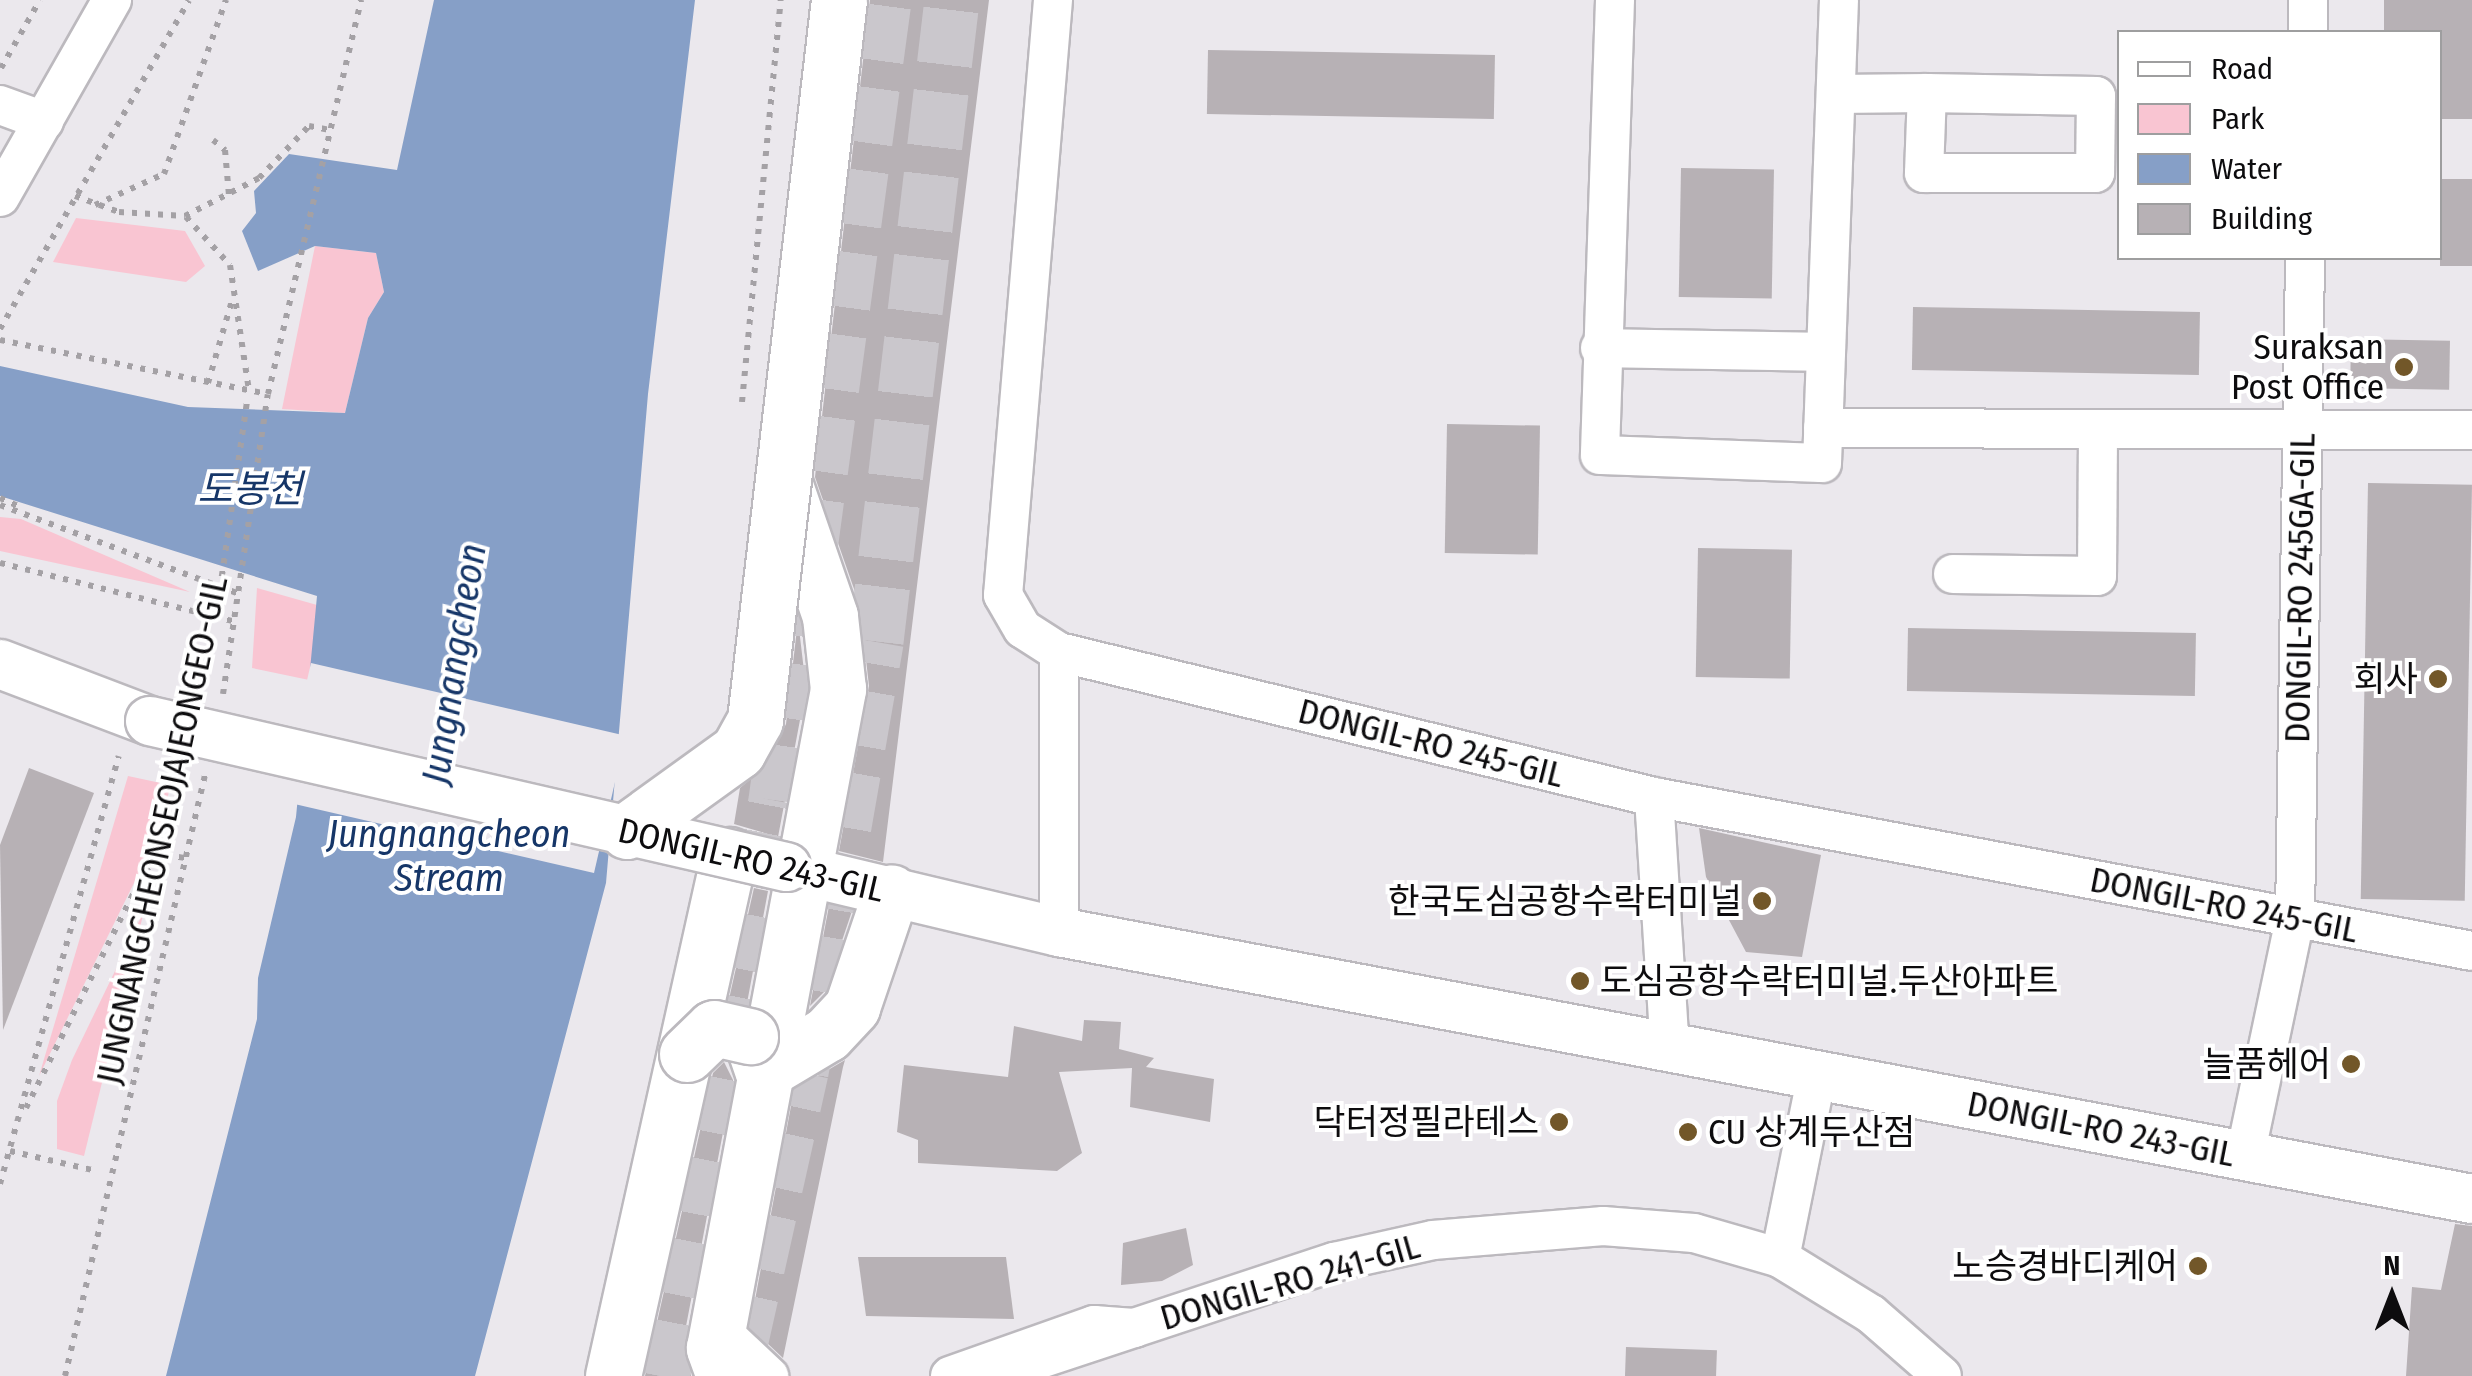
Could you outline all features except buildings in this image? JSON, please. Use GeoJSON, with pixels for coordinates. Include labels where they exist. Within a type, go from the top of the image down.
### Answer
{"type":"FeatureCollection","features":[{"type":"Feature","properties":{"kind":"highway"},"geometry":{"type":"LineString","coordinates":[[627,831],[738,751],[756,720],[791,500],[838,0]]}},
{"type":"Feature","properties":{"kind":"highway"},"geometry":{"type":"LineString","coordinates":[[721,1352],[757,1054],[838,689],[830,616],[791,500]]}},
{"type":"Feature","properties":{"kind":"highway"},"geometry":{"type":"LineString","coordinates":[[613,1376],[729,855]]}},
{"type":"Feature","properties":{"kind":"highway"},"geometry":{"type":"LineString","coordinates":[[687,1054],[714,1028],[757,1054],[827,1034],[852,1007],[890,892]]}},
{"type":"Feature","properties":{"kind":"main road","name":"DONGIL-RO 243-GIL"},"geometry":{"type":"LineString","coordinates":[[0,664],[150,720],[1059,932],[2472,1199]]}},
{"type":"Feature","properties":{"kind":"street"},"geometry":{"type":"LineString","coordinates":[[1,196],[112,0]]}},
{"type":"Feature","properties":{"kind":"street","name":"DONGIL-RO 245-GIL"},"geometry":{"type":"LineString","coordinates":[[1053,0],[1003,594],[1022,629],[1059,652],[1654,797],[2472,951]]}},
{"type":"Feature","properties":{"kind":"street"},"geometry":{"type":"LineString","coordinates":[[1614,0],[1600,348],[1600,454],[1822,463],[1839,0]]}},
{"type":"Feature","properties":{"kind":"street"},"geometry":{"type":"LineString","coordinates":[[2308,0],[2308,30]]}},
{"type":"Feature","properties":{"kind":"street"},"geometry":{"type":"LineString","coordinates":[[1836,94],[1927,93],[2096,96],[2095,173],[1924,173],[1927,93]]}},
{"type":"Feature","properties":{"kind":"street"},"geometry":{"type":"LineString","coordinates":[[0,105],[44,121]]}},
{"type":"Feature","properties":{"kind":"street","name":"DONGIL-RO 245GA-GIL"},"geometry":{"type":"LineString","coordinates":[[2245,1156],[2295,918],[2305,260]]}},
{"type":"Feature","properties":{"kind":"street"},"geometry":{"type":"LineString","coordinates":[[1600,348],[1826,352]]}},
{"type":"Feature","properties":{"kind":"street"},"geometry":{"type":"LineString","coordinates":[[1823,428],[2098,433],[2472,430]]}},
{"type":"Feature","properties":{"kind":"street"},"geometry":{"type":"LineString","coordinates":[[1954,574],[2097,576],[2098,433]]}},
{"type":"Feature","properties":{"kind":"street"},"geometry":{"type":"LineString","coordinates":[[1059,652],[1059,932]]}},
{"type":"Feature","properties":{"kind":"street"},"geometry":{"type":"LineString","coordinates":[[1654,797],[1670,1048]]}},
{"type":"Feature","properties":{"kind":"street"},"geometry":{"type":"LineString","coordinates":[[1780,1258],[1817,1075]]}},
{"type":"Feature","properties":{"kind":"street","name":"DONGIL-RO 241-GIL"},"geometry":{"type":"LineString","coordinates":[[990,1376],[1334,1262],[1508,1231],[1694,1233],[1780,1258],[1871,1314],[1942,1376]]}},
{"type":"Feature","properties":{"kind":"street","name":"DONGIL-RO 241-GIL"},"geometry":{"type":"LineString","coordinates":[[950,1376],[1094,1325],[1134,1328]]}},
{"type":"Feature","properties":{"kind":"street"},"geometry":{"type":"LineString","coordinates":[[721,1352],[769,1376]]}},
{"type":"Feature","properties":{"kind":"path"},"geometry":{"type":"LineString","coordinates":[[0,70],[40,0]]}},
{"type":"Feature","properties":{"kind":"path"},"geometry":{"type":"LineString","coordinates":[[0,329],[189,0]]}},
{"type":"Feature","properties":{"kind":"path"},"geometry":{"type":"LineString","coordinates":[[95,204],[164,174],[226,0]]}},
{"type":"Feature","properties":{"kind":"path","name":"JUNGNANGCHEONSEOJAJEONGEO-GIL"},"geometry":{"type":"LineString","coordinates":[[219,717],[242,594],[266,404],[360,0]]}},
{"type":"Feature","properties":{"kind":"path"},"geometry":{"type":"LineString","coordinates":[[740,423],[781,0]]}},
{"type":"Feature","properties":{"kind":"path"},"geometry":{"type":"LineString","coordinates":[[75,196],[95,204],[184,216],[229,196],[310,126],[329,130]]}},
{"type":"Feature","properties":{"kind":"path"},"geometry":{"type":"LineString","coordinates":[[213,140],[225,150],[229,196]]}},
{"type":"Feature","properties":{"kind":"path"},"geometry":{"type":"LineString","coordinates":[[184,216],[220,246],[235,292],[249,391]]}},
{"type":"Feature","properties":{"kind":"path"},"geometry":{"type":"LineString","coordinates":[[208,383],[235,292]]}},
{"type":"Feature","properties":{"kind":"path"},"geometry":{"type":"LineString","coordinates":[[0,340],[268,394]]}},
{"type":"Feature","properties":{"kind":"path"},"geometry":{"type":"LineString","coordinates":[[220,590],[247,402]]}},
{"type":"Feature","properties":{"kind":"path"},"geometry":{"type":"LineString","coordinates":[[0,502],[220,590],[242,594]]}},
{"type":"Feature","properties":{"kind":"path"},"geometry":{"type":"LineString","coordinates":[[0,563],[237,622]]}},
{"type":"Feature","properties":{"kind":"path","name":"JUNGNANGCHEONSEOJAJEONGEO-GIL"},"geometry":{"type":"LineString","coordinates":[[64,1376],[211,752]]}},
{"type":"Feature","properties":{"kind":"path"},"geometry":{"type":"LineString","coordinates":[[0,1184],[24,1111],[119,756]]}},
{"type":"Feature","properties":{"kind":"path"},"geometry":{"type":"LineString","coordinates":[[24,1111],[145,870],[166,855],[186,858]]}},
{"type":"Feature","properties":{"kind":"path"},"geometry":{"type":"LineString","coordinates":[[10,1151],[92,1170]]}},
{"type":"Feature","properties":{"kind":"green space"},"geometry":{"type":"Polygon","coordinates":[[[76,218],[185,231],[205,266],[186,282],[53,262],[76,218]]]}},
{"type":"Feature","properties":{"kind":"green space"},"geometry":{"type":"Polygon","coordinates":[[[315,246],[376,253],[384,292],[368,318],[345,413],[282,409],[315,246]]]}},
{"type":"Feature","properties":{"kind":"green space"},"geometry":{"type":"Polygon","coordinates":[[[0,517],[21,519],[190,592],[0,551],[0,517]]]}},
{"type":"Feature","properties":{"kind":"green space"},"geometry":{"type":"Polygon","coordinates":[[[257,588],[317,605],[314,681],[252,668],[257,588]]]}},
{"type":"Feature","properties":{"kind":"green space"},"geometry":{"type":"Polygon","coordinates":[[[128,776],[170,785],[163,824],[39,1076],[128,776]]]}},
{"type":"Feature","properties":{"kind":"green space"},"geometry":{"type":"Polygon","coordinates":[[[144,911],[84,1156],[57,1149],[57,1101],[72,1060],[144,911]]]}},
{"type":"Feature","properties":{"kind":"water","name":"Jungnangcheon Stream"},"geometry":{"type":"Polygon","coordinates":[[[434,0],[695,0],[648,394],[606,883],[475,1376],[166,1376],[257,1019],[258,978],[296,817],[317,596],[0,496],[0,366],[188,407],[345,413],[368,318],[384,292],[376,253],[315,246],[258,271],[242,231],[256,213],[254,191],[289,154],[397,170],[434,0]]]}},
{"type":"Feature","properties":{"kind":"pier"},"geometry":{"type":"Polygon","coordinates":[[[311,663],[626,736],[594,873],[279,800],[311,663]]]}},
{"type":"Feature","properties":{"kind":"tunnel"},"geometry":{"type":"LineString","coordinates":[[662,1376],[776,800],[884,0]]}},
{"type":"Feature","properties":{"kind":"tunnel"},"geometry":{"type":"LineString","coordinates":[[739,1349],[801,1072],[876,641],[952,0]]}},
{"type":"Feature","properties":{"kind":"place","name":"Suraksan Post Office"},"geometry":{"type":"Point","coordinates":[2404,367]}},
{"type":"Feature","properties":{"kind":"place","name":"회사"},"geometry":{"type":"Point","coordinates":[2438,679]}},
{"type":"Feature","properties":{"kind":"place","name":"한국도심공항수락터미널"},"geometry":{"type":"Point","coordinates":[1762,901]}},
{"type":"Feature","properties":{"kind":"place","name":"도심공항수락터미널.두산아파트"},"geometry":{"type":"Point","coordinates":[1580,981]}},
{"type":"Feature","properties":{"kind":"place","name":"늘품헤어"},"geometry":{"type":"Point","coordinates":[2351,1064]}},
{"type":"Feature","properties":{"kind":"place","name":"닥터정필라테스"},"geometry":{"type":"Point","coordinates":[1559,1122]}},
{"type":"Feature","properties":{"kind":"place","name":"CU 상계두산점"},"geometry":{"type":"Point","coordinates":[1688,1132]}},
{"type":"Feature","properties":{"kind":"place","name":"노승경바디케어"},"geometry":{"type":"Point","coordinates":[2198,1266]}},
{"type":"Feature","properties":{"kind":"water label","name":"도봉천"},"geometry":{"type":"Point","coordinates":[250,490]}},
{"type":"Feature","properties":{"kind":"water label","name":"Jungnangcheon"},"geometry":{"type":"Point","coordinates":[455,664]}}]}
